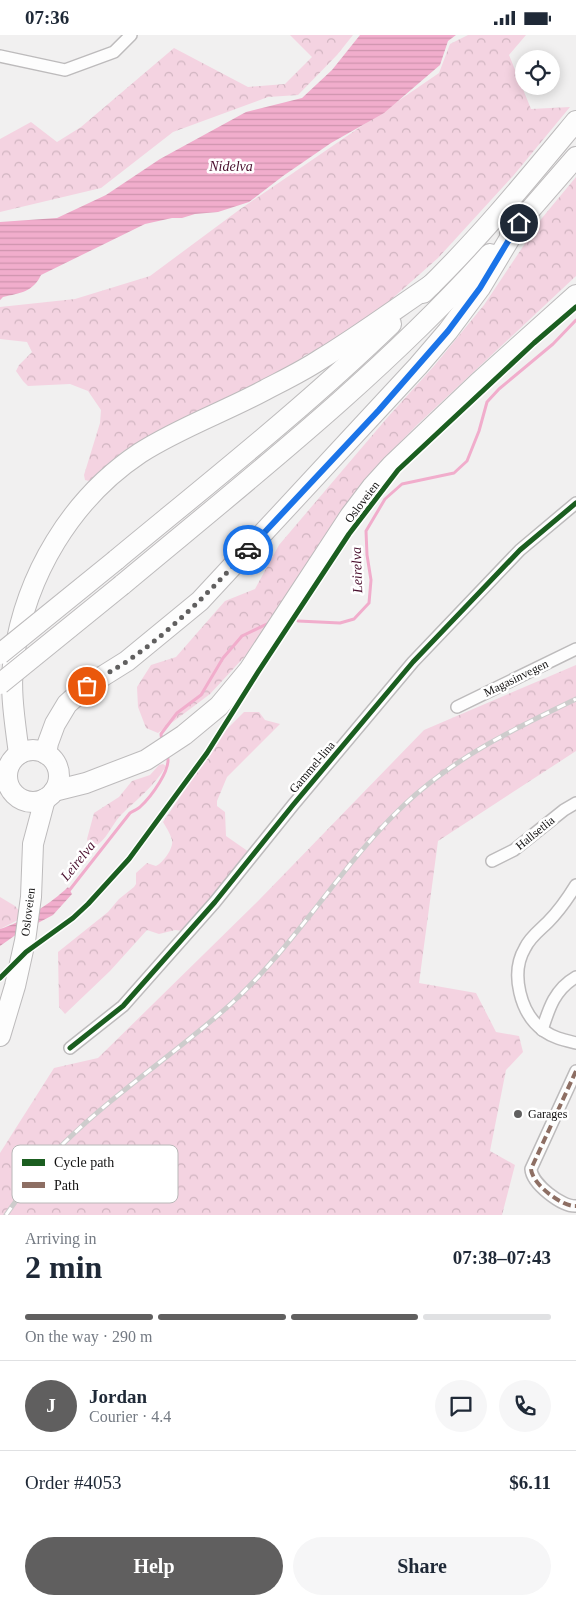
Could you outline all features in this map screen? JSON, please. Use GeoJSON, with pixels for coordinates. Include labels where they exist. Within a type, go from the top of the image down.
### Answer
{"type":"FeatureCollection","features":[{"type":"Feature","properties":{"kind":"highway"},"geometry":{"type":"LineString","coordinates":[[0,654],[312,397],[431,285],[486,227],[576,121]]}},
{"type":"Feature","properties":{"kind":"highway"},"geometry":{"type":"LineString","coordinates":[[0,684],[335,407],[474,272],[576,157]]}},
{"type":"Feature","properties":{"kind":"highway"},"geometry":{"type":"LineString","coordinates":[[52,761],[41,751],[30,750],[19,754],[11,763],[7,773],[9,787],[18,797],[30,802],[49,795],[58,779],[48,743],[54,724],[72,699],[87,686],[127,661],[200,601],[418,366],[448,331],[480,288],[519,223]]}},
{"type":"Feature","properties":{"kind":"highway"},"geometry":{"type":"LineString","coordinates":[[19,754],[12,696],[14,657],[22,621],[32,588],[45,559],[62,531],[92,493],[106,479],[146,450],[320,360],[431,285]]}},
{"type":"Feature","properties":{"kind":"highway","name":"Osloveien"},"geometry":{"type":"LineString","coordinates":[[33,844],[49,795],[146,760],[184,735],[219,706],[249,670],[350,516],[372,487],[392,465],[478,383],[576,295]]}},
{"type":"Feature","properties":{"kind":"highway","name":"Osloveien"},"geometry":{"type":"LineString","coordinates":[[52,761],[74,773],[100,776]]}},
{"type":"Feature","properties":{"kind":"highway","name":"Osloveien"},"geometry":{"type":"LineString","coordinates":[[0,1036],[9,1009],[26,933],[33,869],[33,844],[28,819],[18,797]]}},
{"type":"Feature","properties":{"kind":"street"},"geometry":{"type":"LineString","coordinates":[[0,56],[65,70],[114,52],[131,35]]}},
{"type":"Feature","properties":{"kind":"street","name":"Gammel-lina"},"geometry":{"type":"LineString","coordinates":[[70,1048],[123,1006],[215,902],[298,799],[427,647],[520,550],[576,503]]}},
{"type":"Feature","properties":{"kind":"street","name":"Magasinvegen"},"geometry":{"type":"LineString","coordinates":[[457,707],[576,649]]}},
{"type":"Feature","properties":{"kind":"street","name":"Hallsetlia"},"geometry":{"type":"LineString","coordinates":[[492,861],[514,850],[576,803]]}},
{"type":"Feature","properties":{"kind":"street"},"geometry":{"type":"LineString","coordinates":[[576,885],[549,921],[532,937],[525,947],[518,971],[522,999],[530,1018],[542,1029],[561,1039],[576,1043]]}},
{"type":"Feature","properties":{"kind":"street"},"geometry":{"type":"LineString","coordinates":[[542,1029],[558,990],[576,977]]}},
{"type":"Feature","properties":{"kind":"street"},"geometry":{"type":"LineString","coordinates":[[576,1071],[531,1169],[533,1177],[556,1199],[568,1207],[576,1207]]}},
{"type":"Feature","properties":{"kind":"green space"},"geometry":{"type":"Polygon","coordinates":[[[290,35],[353,35],[337,55],[298,95],[268,97],[173,132],[101,188],[0,212],[0,139],[31,122],[57,142],[81,127],[174,48],[248,87],[285,84],[312,57],[290,35]]]}},
{"type":"Feature","properties":{"kind":"green space"},"geometry":{"type":"Polygon","coordinates":[[[468,35],[526,35],[509,55],[515,70],[515,95],[525,95],[531,109],[570,107],[513,176],[438,258],[385,305],[329,346],[305,355],[298,362],[252,392],[150,435],[122,452],[89,481],[85,480],[84,475],[100,423],[101,410],[88,391],[70,384],[28,386],[23,381],[16,371],[19,365],[32,352],[27,342],[0,339],[0,307],[75,299],[150,276],[239,210],[439,73],[450,44],[468,35]]]}},
{"type":"Feature","properties":{"kind":"green space"},"geometry":{"type":"Polygon","coordinates":[[[576,177],[576,276],[417,425],[385,458],[343,510],[247,654],[210,694],[158,733],[146,728],[138,707],[137,687],[151,665],[176,657],[225,601],[255,589],[279,545],[434,366],[484,305],[542,218],[576,177]]]}},
{"type":"Feature","properties":{"kind":"green space"},"geometry":{"type":"Polygon","coordinates":[[[576,665],[576,751],[438,841],[419,983],[476,993],[496,1032],[519,1036],[523,1052],[506,1070],[490,1151],[515,1165],[502,1215],[0,1215],[0,1153],[54,1068],[98,1058],[260,899],[424,730],[576,665]]]}},
{"type":"Feature","properties":{"kind":"green space"},"geometry":{"type":"Polygon","coordinates":[[[244,712],[259,712],[265,720],[280,724],[227,777],[217,801],[217,806],[225,812],[226,836],[249,852],[188,929],[159,934],[147,930],[110,971],[65,1014],[59,1007],[58,952],[108,912],[119,899],[134,887],[136,884],[136,873],[147,863],[156,866],[165,859],[170,851],[172,840],[163,822],[225,731],[244,712]]]}},
{"type":"Feature","properties":{"kind":"green space"},"geometry":{"type":"Polygon","coordinates":[[[163,764],[166,766],[157,780],[121,815],[102,841],[93,847],[89,845],[87,839],[94,813],[119,797],[132,781],[150,775],[159,765],[163,764]]]}},
{"type":"Feature","properties":{"kind":"green space"},"geometry":{"type":"Polygon","coordinates":[[[0,897],[15,906],[21,913],[20,919],[0,929],[0,897]]]}},
{"type":"Feature","properties":{"kind":"water","name":"Nidelva"},"geometry":{"type":"Polygon","coordinates":[[[360,35],[456,35],[448,41],[440,65],[384,113],[331,143],[249,202],[218,212],[195,214],[145,224],[41,275],[34,285],[25,291],[3,297],[0,300],[0,222],[57,218],[106,195],[160,159],[246,112],[302,98],[332,70],[360,35]]]}},
{"type":"Feature","properties":{"kind":"water","name":"Leirelva"},"geometry":{"type":"Polygon","coordinates":[[[68,887],[72,894],[53,915],[17,934],[0,946],[0,929],[36,911],[68,887]]]}},
{"type":"Feature","properties":{"kind":"waterway","name":"Leirelva"},"geometry":{"type":"LineString","coordinates":[[298,621],[340,623],[354,619],[369,603],[371,580],[366,531],[385,499],[402,484],[454,473],[467,461],[479,431],[487,402],[499,389],[553,344],[576,320]]}},
{"type":"Feature","properties":{"kind":"waterway","name":"Leirelva"},"geometry":{"type":"LineString","coordinates":[[162,742],[161,734],[177,713],[201,695],[223,658],[242,636],[269,623]]}},
{"type":"Feature","properties":{"kind":"waterway","name":"Leirelva"},"geometry":{"type":"LineString","coordinates":[[68,892],[130,813],[140,807],[155,790],[167,767],[167,755]]}},
{"type":"Feature","properties":{"kind":"railway"},"geometry":{"type":"LineString","coordinates":[[62,1145],[106,1105],[233,1002],[278,955],[381,828],[423,788],[464,758],[486,745],[576,699]]}},
{"type":"Feature","properties":{"kind":"railway"},"geometry":{"type":"LineString","coordinates":[[6,1215],[15,1203]]}},
{"type":"Feature","properties":{"kind":"marked path"},"geometry":{"type":"LineString","coordinates":[[576,1071],[531,1169],[536,1181],[542,1188],[563,1203],[576,1206]]}},
{"type":"Feature","properties":{"kind":"cycle path"},"geometry":{"type":"LineString","coordinates":[[0,978],[26,952],[73,918],[129,859],[207,753],[349,534],[398,470],[534,343],[576,307]]}},
{"type":"Feature","properties":{"kind":"cycle path"},"geometry":{"type":"LineString","coordinates":[[70,1048],[123,1006],[215,902],[293,805],[413,662],[520,550],[576,503]]}},
{"type":"Feature","properties":{"kind":"way so far"},"geometry":{"type":"LineString","coordinates":[[87,686],[127,661],[200,601],[248,550]]}},
{"type":"Feature","properties":{"kind":"place","name":"Garages"},"geometry":{"type":"Point","coordinates":[518,1114]}},
{"type":"Feature","properties":{"kind":"route"},"geometry":{"type":"LineString","coordinates":[[248,550],[379,410],[448,331],[480,288],[519,223]]}}]}
